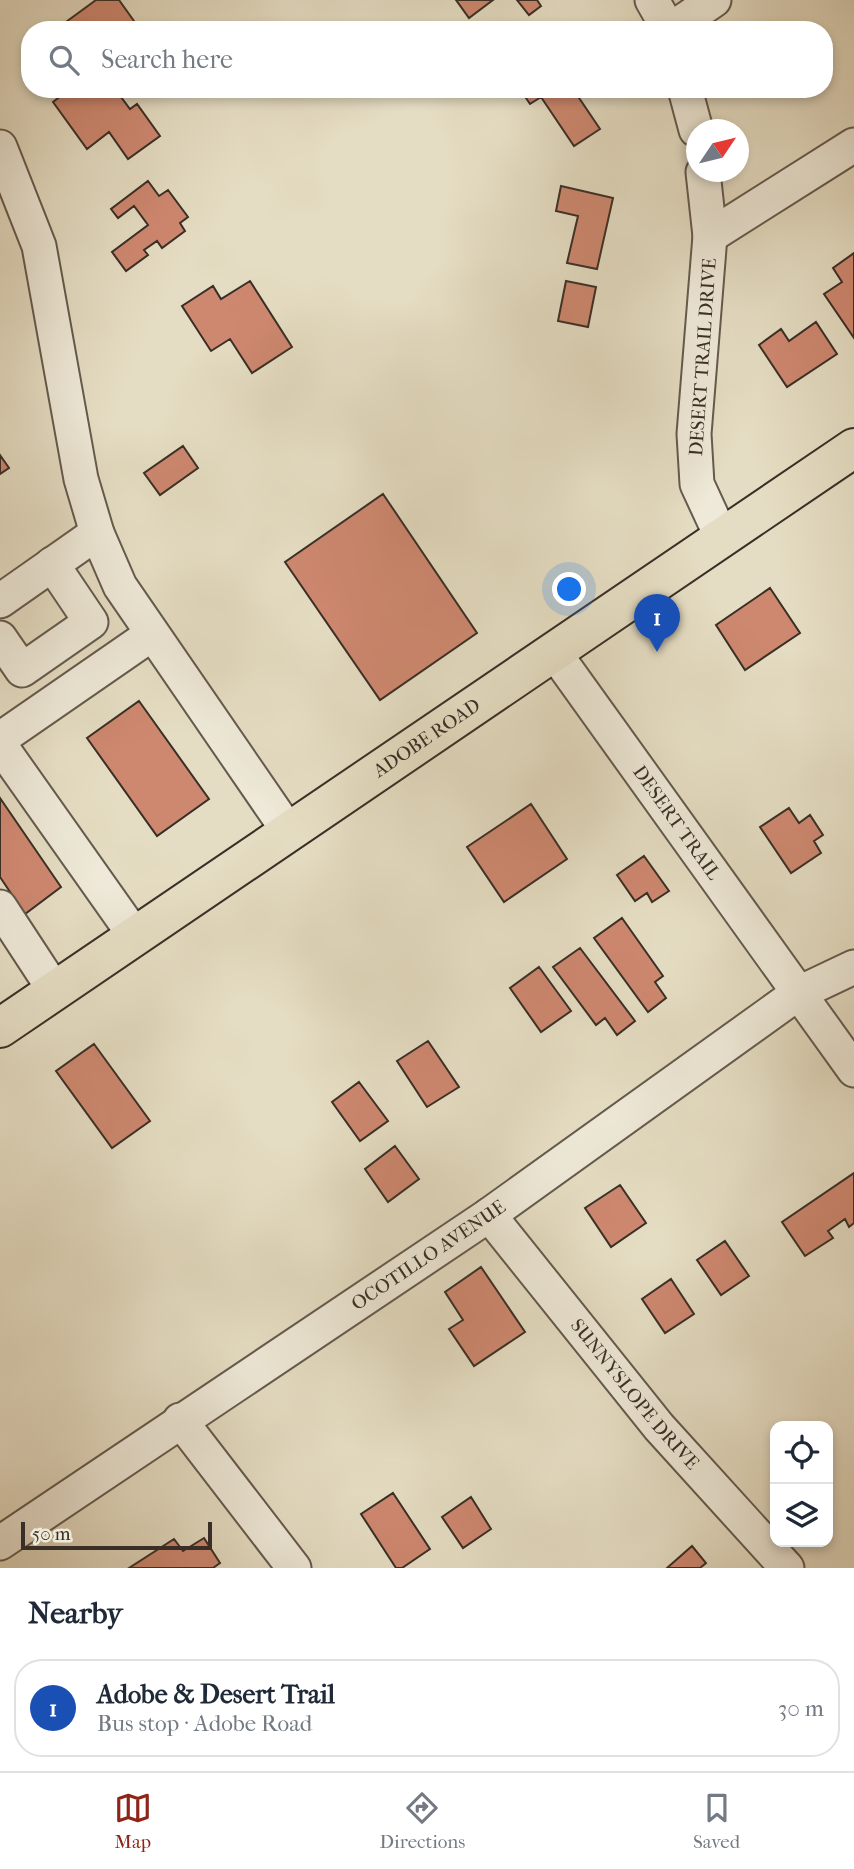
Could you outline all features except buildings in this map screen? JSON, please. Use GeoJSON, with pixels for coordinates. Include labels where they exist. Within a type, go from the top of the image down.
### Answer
{"type":"FeatureCollection","features":[{"type":"Feature","properties":{"kind":"main road","name":"ADOBE ROAD"},"geometry":{"type":"LineString","coordinates":[[0,1028],[854,448]]}},
{"type":"Feature","properties":{"kind":"street"},"geometry":{"type":"LineString","coordinates":[[652,0],[664,21]]}},
{"type":"Feature","properties":{"kind":"street"},"geometry":{"type":"LineString","coordinates":[[682,21],[713,0]]}},
{"type":"Feature","properties":{"kind":"street"},"geometry":{"type":"LineString","coordinates":[[687,98],[693,119]]}},
{"type":"Feature","properties":{"kind":"street"},"geometry":{"type":"LineString","coordinates":[[710,236],[854,145]]}},
{"type":"Feature","properties":{"kind":"street"},"geometry":{"type":"LineString","coordinates":[[0,147],[39,246],[81,479],[97,533],[120,586],[289,832]]}},
{"type":"Feature","properties":{"kind":"street","name":"DESERT TRAIL DRIVE"},"geometry":{"type":"LineString","coordinates":[[704,182],[710,236],[694,434],[697,484],[722,538]]}},
{"type":"Feature","properties":{"kind":"street"},"geometry":{"type":"LineString","coordinates":[[0,601],[97,533]]}},
{"type":"Feature","properties":{"kind":"street"},"geometry":{"type":"LineString","coordinates":[[0,638],[22,670],[91,621],[52,564]]}},
{"type":"Feature","properties":{"kind":"street"},"geometry":{"type":"LineString","coordinates":[[0,738],[152,634]]}},
{"type":"Feature","properties":{"kind":"street","name":"DESERT TRAIL"},"geometry":{"type":"LineString","coordinates":[[554,652],[797,994]]}},
{"type":"Feature","properties":{"kind":"street"},"geometry":{"type":"LineString","coordinates":[[0,745],[135,936]]}},
{"type":"Feature","properties":{"kind":"street"},"geometry":{"type":"LineString","coordinates":[[0,907],[55,991]]}},
{"type":"Feature","properties":{"kind":"street","name":"OCOTILLO AVENUE"},"geometry":{"type":"LineString","coordinates":[[0,1544],[489,1214],[797,994],[854,967]]}},
{"type":"Feature","properties":{"kind":"street"},"geometry":{"type":"LineString","coordinates":[[797,994],[854,1070]]}},
{"type":"Feature","properties":{"kind":"street","name":"SUNNYSLOPE DRIVE"},"geometry":{"type":"LineString","coordinates":[[489,1214],[659,1427],[787,1568]]}},
{"type":"Feature","properties":{"kind":"street"},"geometry":{"type":"LineString","coordinates":[[180,1420],[294,1568]]}},
{"type":"Feature","properties":{"kind":"place","name":"Adobe & Desert Trail"},"geometry":{"type":"Point","coordinates":[657,652]}}]}
